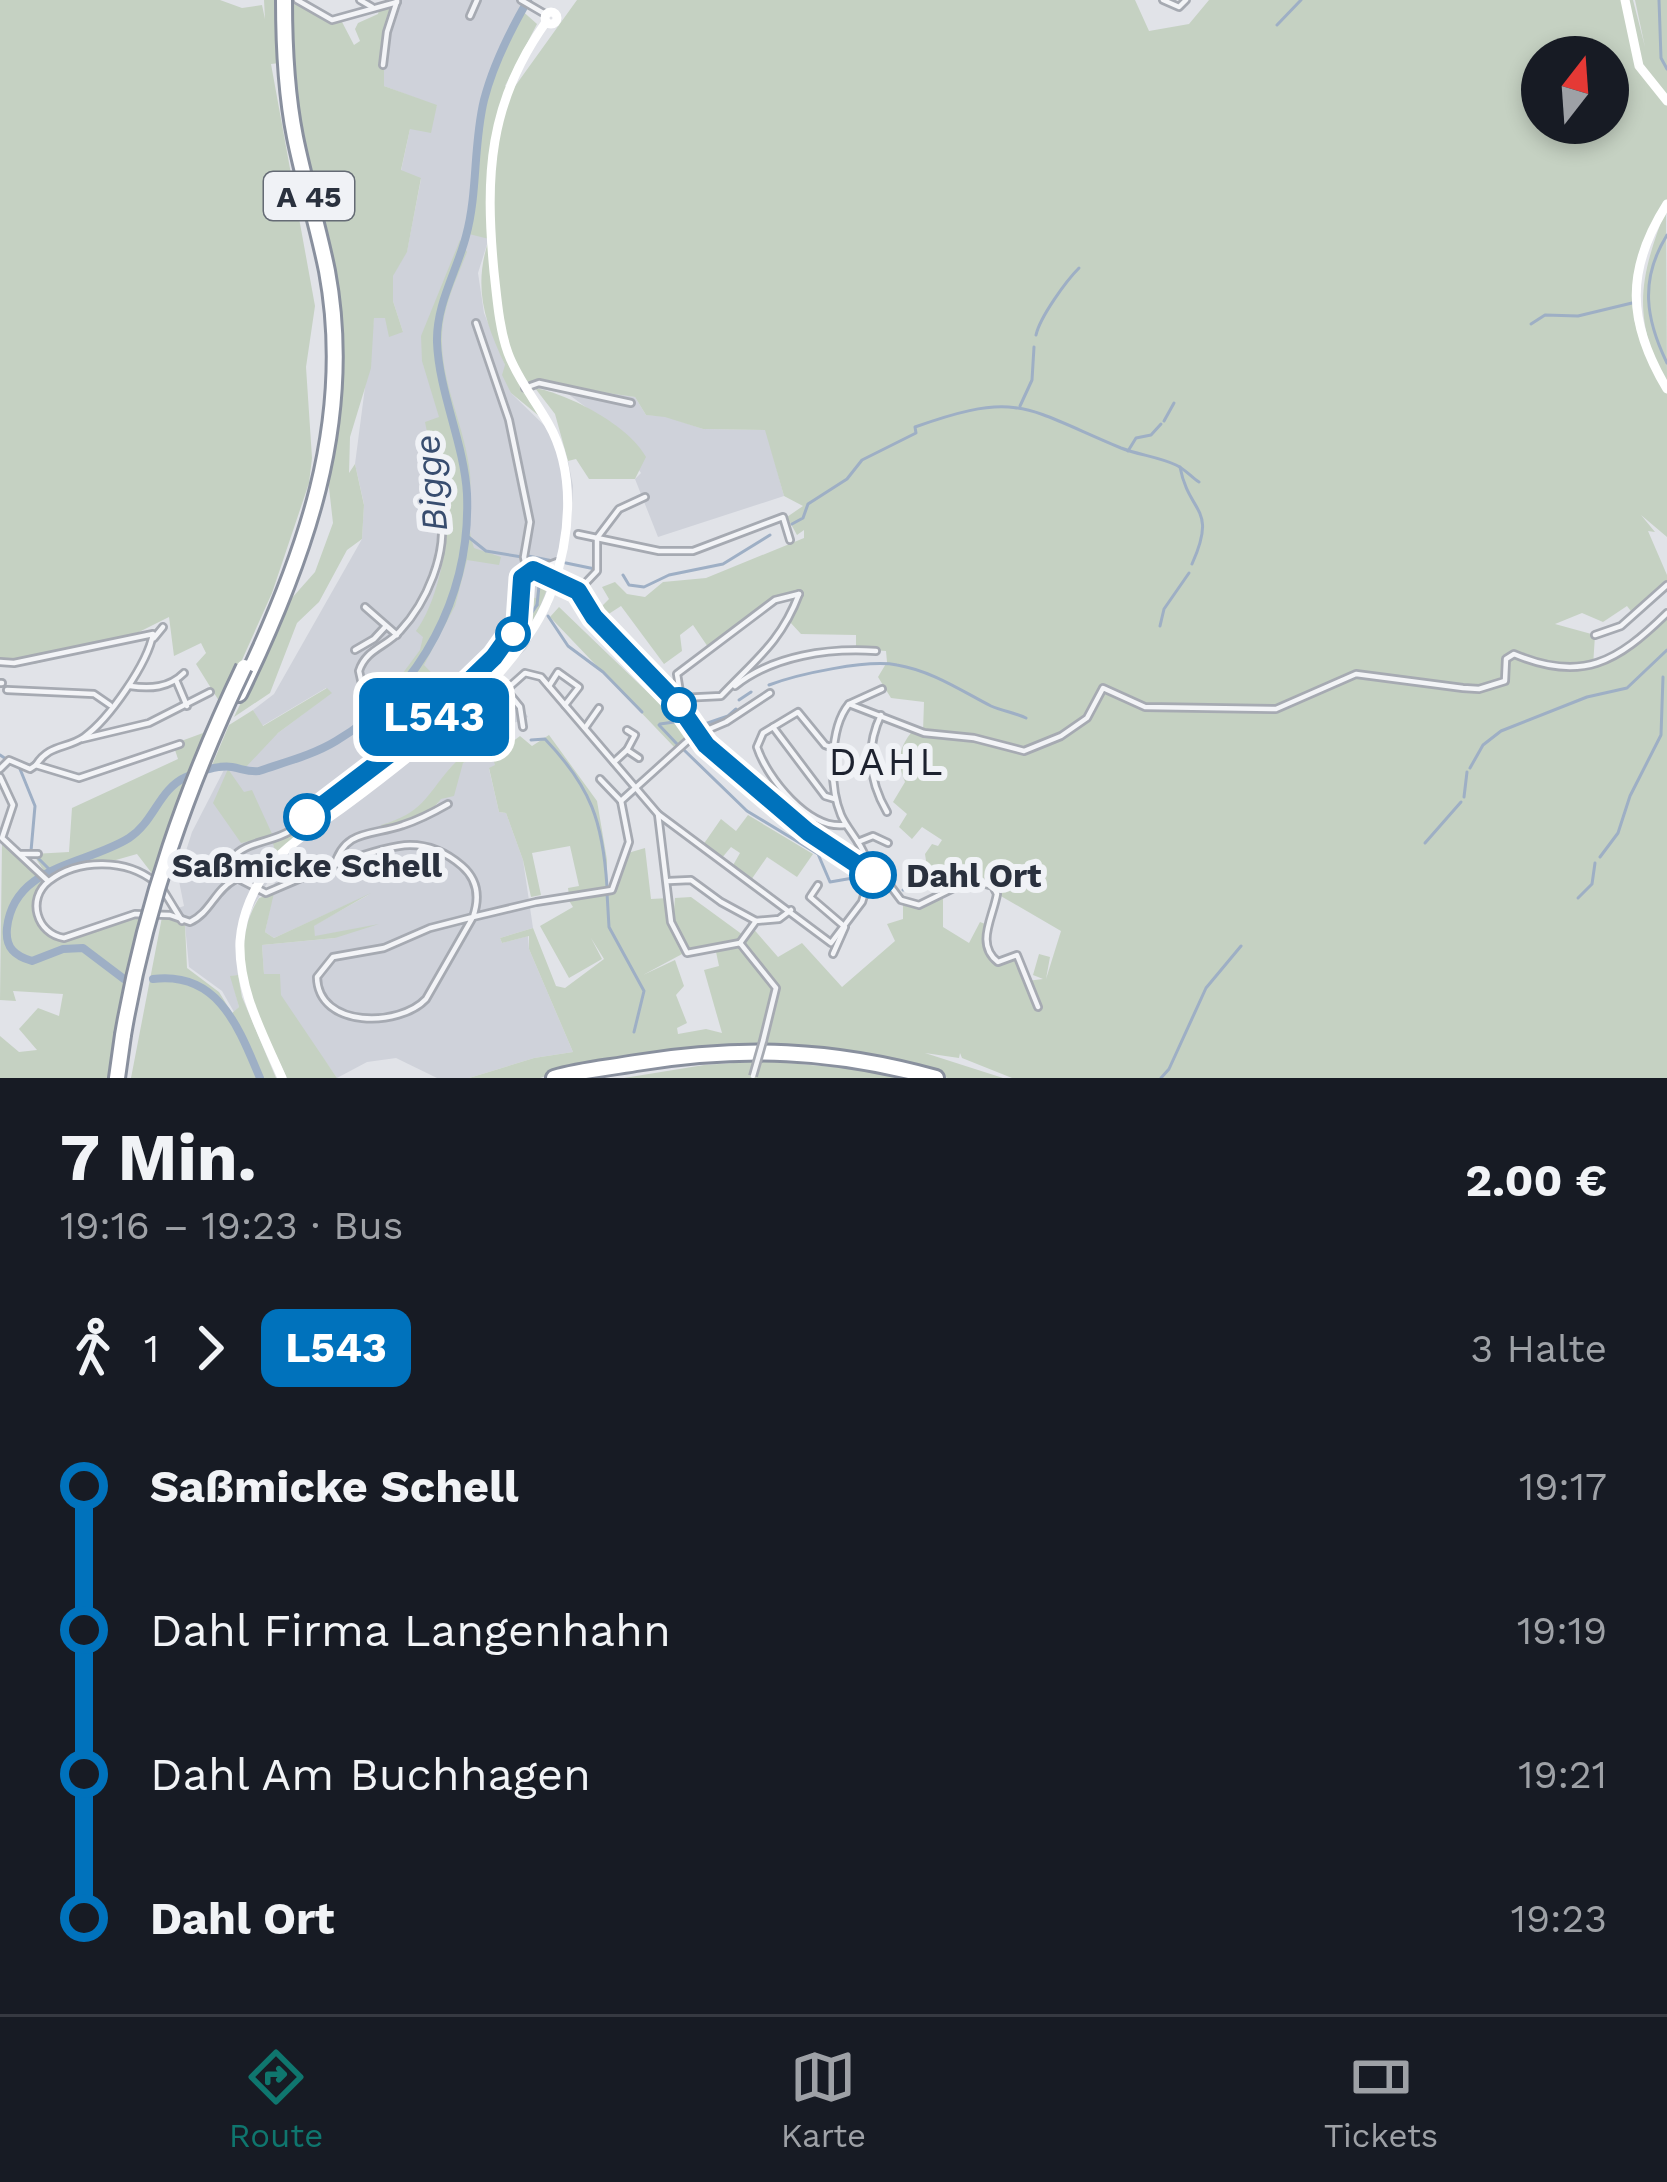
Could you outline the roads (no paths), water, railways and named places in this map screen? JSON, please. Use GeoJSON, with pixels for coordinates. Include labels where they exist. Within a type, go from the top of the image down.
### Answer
{"type":"FeatureCollection","features":[{"type":"Feature","properties":{"kind":"highway","name":"A 45"},"geometry":{"type":"LineString","coordinates":[[121,1078],[172,860],[305,513],[320,452],[326,400],[325,311],[286,121],[280,0]]}},
{"type":"Feature","properties":{"kind":"highway"},"geometry":{"type":"LineString","coordinates":[[600,1078],[682,1056],[762,1051],[818,1053],[937,1078]]}},
{"type":"Feature","properties":{"kind":"highway"},"geometry":{"type":"LineString","coordinates":[[573,1078],[692,1061],[772,1058],[820,1060],[910,1078]]}},
{"type":"Feature","properties":{"kind":"highway"},"geometry":{"type":"LineString","coordinates":[[554,1078],[622,1071]]}},
{"type":"Feature","properties":{"kind":"main road"},"geometry":{"type":"LineString","coordinates":[[1625,0],[1639,66],[1667,101]]}},
{"type":"Feature","properties":{"kind":"main road"},"geometry":{"type":"LineString","coordinates":[[282,1078],[242,974],[240,940],[257,886],[271,865],[396,768],[495,676],[527,639],[557,576],[568,496],[563,460],[551,428],[507,352],[490,215],[491,157],[507,91],[549,16],[564,1]]}},
{"type":"Feature","properties":{"kind":"main road"},"geometry":{"type":"LineString","coordinates":[[1667,204],[1647,237],[1635,296],[1641,332],[1667,389]]}},
{"type":"Feature","properties":{"kind":"street"},"geometry":{"type":"LineString","coordinates":[[297,0],[332,20],[397,1]]}},
{"type":"Feature","properties":{"kind":"street"},"geometry":{"type":"LineString","coordinates":[[360,0],[372,7]]}},
{"type":"Feature","properties":{"kind":"street"},"geometry":{"type":"LineString","coordinates":[[470,16],[477,0]]}},
{"type":"Feature","properties":{"kind":"street"},"geometry":{"type":"LineString","coordinates":[[521,0],[549,16]]}},
{"type":"Feature","properties":{"kind":"street"},"geometry":{"type":"LineString","coordinates":[[1163,3],[1179,7],[1186,0]]}},
{"type":"Feature","properties":{"kind":"street"},"geometry":{"type":"LineString","coordinates":[[383,65],[386,32],[397,1]]}},
{"type":"Feature","properties":{"kind":"street"},"geometry":{"type":"LineString","coordinates":[[476,323],[508,419],[530,522],[524,557],[536,570],[557,576],[576,590],[594,617],[679,700],[697,734],[776,808],[863,872],[886,880],[904,903],[914,905],[970,880],[993,886],[997,894],[986,933],[990,955],[998,962],[1017,955],[1037,1007]]}},
{"type":"Feature","properties":{"kind":"street"},"geometry":{"type":"LineString","coordinates":[[526,388],[539,383],[631,403]]}},
{"type":"Feature","properties":{"kind":"street"},"geometry":{"type":"LineString","coordinates":[[551,594],[576,590],[597,571],[597,538],[620,509],[645,497]]}},
{"type":"Feature","properties":{"kind":"street"},"geometry":{"type":"LineString","coordinates":[[408,740],[361,686],[359,668],[368,653],[397,634],[419,604],[443,538],[440,514]]}},
{"type":"Feature","properties":{"kind":"street"},"geometry":{"type":"LineString","coordinates":[[578,534],[659,551],[693,550],[783,517],[790,540]]}},
{"type":"Feature","properties":{"kind":"street"},"geometry":{"type":"LineString","coordinates":[[237,879],[231,860],[240,849],[290,831],[452,702],[510,638],[521,615],[520,584],[560,559]]}},
{"type":"Feature","properties":{"kind":"street"},"geometry":{"type":"LineString","coordinates":[[1595,635],[1621,626],[1667,585]]}},
{"type":"Feature","properties":{"kind":"street"},"geometry":{"type":"LineString","coordinates":[[679,700],[676,674],[775,600],[800,594],[771,648],[721,696]]}},
{"type":"Feature","properties":{"kind":"street"},"geometry":{"type":"LineString","coordinates":[[365,607],[397,634]]}},
{"type":"Feature","properties":{"kind":"street"},"geometry":{"type":"LineString","coordinates":[[849,704],[924,733],[974,738],[1024,751],[1061,736],[1087,718],[1103,688],[1145,707],[1276,709],[1356,674],[1479,689],[1505,681],[1506,659],[1514,654],[1536,665],[1604,662],[1667,613]]}},
{"type":"Feature","properties":{"kind":"street"},"geometry":{"type":"LineString","coordinates":[[355,650],[386,626]]}},
{"type":"Feature","properties":{"kind":"street"},"geometry":{"type":"LineString","coordinates":[[82,739],[130,686],[163,627]]}},
{"type":"Feature","properties":{"kind":"street"},"geometry":{"type":"LineString","coordinates":[[0,662],[121,642],[145,633],[154,638]]}},
{"type":"Feature","properties":{"kind":"street"},"geometry":{"type":"LineString","coordinates":[[679,700],[721,696],[745,678],[797,657],[843,648],[877,651]]}},
{"type":"Feature","properties":{"kind":"street"},"geometry":{"type":"LineString","coordinates":[[507,688],[530,672],[549,686],[658,814],[791,910],[827,942],[834,941],[866,894],[868,880],[863,872],[866,861],[837,799],[833,748],[843,711],[882,688]]}},
{"type":"Feature","properties":{"kind":"street"},"geometry":{"type":"LineString","coordinates":[[549,686],[558,672],[579,687],[565,705]]}},
{"type":"Feature","properties":{"kind":"street"},"geometry":{"type":"LineString","coordinates":[[130,686],[156,687],[184,673]]}},
{"type":"Feature","properties":{"kind":"street"},"geometry":{"type":"LineString","coordinates":[[495,676],[524,717],[523,727]]}},
{"type":"Feature","properties":{"kind":"street"},"geometry":{"type":"LineString","coordinates":[[176,680],[187,706]]}},
{"type":"Feature","properties":{"kind":"street"},"geometry":{"type":"LineString","coordinates":[[7,690],[100,694],[111,706]]}},
{"type":"Feature","properties":{"kind":"street"},"geometry":{"type":"LineString","coordinates":[[2,754],[30,769],[50,749],[149,723],[210,692]]}},
{"type":"Feature","properties":{"kind":"street"},"geometry":{"type":"LineString","coordinates":[[621,801],[697,734],[727,722],[770,693]]}},
{"type":"Feature","properties":{"kind":"street"},"geometry":{"type":"LineString","coordinates":[[585,728],[599,708]]}},
{"type":"Feature","properties":{"kind":"street"},"geometry":{"type":"LineString","coordinates":[[833,748],[825,745],[798,712],[758,742],[764,763],[814,818],[830,826],[846,825]]}},
{"type":"Feature","properties":{"kind":"street"},"geometry":{"type":"LineString","coordinates":[[880,715],[870,747],[870,766],[887,812]]}},
{"type":"Feature","properties":{"kind":"street"},"geometry":{"type":"LineString","coordinates":[[773,727],[826,796],[837,799]]}},
{"type":"Feature","properties":{"kind":"street"},"geometry":{"type":"LineString","coordinates":[[614,762],[635,735],[627,730]]}},
{"type":"Feature","properties":{"kind":"street"},"geometry":{"type":"LineString","coordinates":[[36,765],[79,778],[179,744]]}},
{"type":"Feature","properties":{"kind":"street"},"geometry":{"type":"LineString","coordinates":[[627,750],[639,758]]}},
{"type":"Feature","properties":{"kind":"street"},"geometry":{"type":"LineString","coordinates":[[9,760],[0,773],[13,805],[1,839],[46,879]]}},
{"type":"Feature","properties":{"kind":"street"},"geometry":{"type":"LineString","coordinates":[[183,921],[160,887],[128,865],[107,863],[46,879],[36,899],[37,913],[56,937],[135,914],[170,915],[183,921],[198,918],[224,886],[237,879],[274,889],[398,846],[437,849],[471,875],[478,899],[473,917],[417,1008],[363,1018],[336,1011],[319,994],[317,977],[333,957],[384,948],[430,928],[473,917],[536,902],[612,890],[628,842],[621,801],[600,778]]}},
{"type":"Feature","properties":{"kind":"street"},"geometry":{"type":"LineString","coordinates":[[334,868],[345,844],[358,834],[397,827],[448,804]]}},
{"type":"Feature","properties":{"kind":"street"},"geometry":{"type":"LineString","coordinates":[[658,814],[671,922],[687,953],[740,943],[756,920]]}},
{"type":"Feature","properties":{"kind":"street"},"geometry":{"type":"LineString","coordinates":[[858,842],[873,836],[887,843]]}},
{"type":"Feature","properties":{"kind":"street"},"geometry":{"type":"LineString","coordinates":[[20,854],[38,854]]}},
{"type":"Feature","properties":{"kind":"street"},"geometry":{"type":"LineString","coordinates":[[237,879],[274,889]]}},
{"type":"Feature","properties":{"kind":"street"},"geometry":{"type":"LineString","coordinates":[[669,881],[691,880],[756,920],[779,919],[791,910]]}},
{"type":"Feature","properties":{"kind":"street"},"geometry":{"type":"LineString","coordinates":[[818,885],[810,897],[844,924]]}},
{"type":"Feature","properties":{"kind":"street"},"geometry":{"type":"LineString","coordinates":[[866,894],[889,887]]}},
{"type":"Feature","properties":{"kind":"street"},"geometry":{"type":"LineString","coordinates":[[833,954],[844,924]]}},
{"type":"Feature","properties":{"kind":"street"},"geometry":{"type":"LineString","coordinates":[[740,943],[776,988],[753,1077]]}},
{"type":"Feature","properties":{"kind":"waterway","name":"Bigge"},"geometry":{"type":"LineString","coordinates":[[124,979],[83,948],[63,949],[32,961],[16,954],[7,928],[12,907],[23,891],[54,870],[129,838],[169,789],[186,777],[221,767],[259,771],[336,741],[393,695],[416,667],[450,603],[466,531],[467,494],[439,361],[438,328],[470,219],[484,100],[528,0]]}},
{"type":"Feature","properties":{"kind":"waterway"},"geometry":{"type":"LineString","coordinates":[[1277,25],[1301,0]]}},
{"type":"Feature","properties":{"kind":"waterway"},"geometry":{"type":"LineString","coordinates":[[1659,0],[1661,58],[1667,69]]}},
{"type":"Feature","properties":{"kind":"waterway"},"geometry":{"type":"LineString","coordinates":[[1667,235],[1652,268],[1649,300],[1654,331],[1667,363]]}},
{"type":"Feature","properties":{"kind":"waterway"},"geometry":{"type":"LineString","coordinates":[[1036,335],[1054,300],[1079,268]]}},
{"type":"Feature","properties":{"kind":"waterway"},"geometry":{"type":"LineString","coordinates":[[1531,324],[1545,315],[1578,316],[1632,303]]}},
{"type":"Feature","properties":{"kind":"waterway"},"geometry":{"type":"LineString","coordinates":[[1020,406],[1032,380],[1034,347]]}},
{"type":"Feature","properties":{"kind":"waterway"},"geometry":{"type":"LineString","coordinates":[[1164,421],[1174,403]]}},
{"type":"Feature","properties":{"kind":"waterway"},"geometry":{"type":"LineString","coordinates":[[792,524],[803,518],[808,504],[847,479],[862,460],[916,433],[915,427],[978,409],[1001,407],[1041,414],[1176,465],[1199,482]]}},
{"type":"Feature","properties":{"kind":"waterway"},"geometry":{"type":"LineString","coordinates":[[1128,451],[1136,438],[1151,435],[1161,424]]}},
{"type":"Feature","properties":{"kind":"waterway"},"geometry":{"type":"LineString","coordinates":[[1180,467],[1202,520],[1192,564]]}},
{"type":"Feature","properties":{"kind":"waterway"},"geometry":{"type":"LineString","coordinates":[[466,535],[486,551],[522,557]]}},
{"type":"Feature","properties":{"kind":"waterway"},"geometry":{"type":"LineString","coordinates":[[623,575],[629,585],[644,587],[669,575],[723,564],[770,535]]}},
{"type":"Feature","properties":{"kind":"waterway"},"geometry":{"type":"LineString","coordinates":[[528,556],[553,561]]}},
{"type":"Feature","properties":{"kind":"waterway"},"geometry":{"type":"LineString","coordinates":[[566,563],[595,569]]}},
{"type":"Feature","properties":{"kind":"waterway"},"geometry":{"type":"LineString","coordinates":[[1160,626],[1164,609],[1189,573]]}},
{"type":"Feature","properties":{"kind":"waterway"},"geometry":{"type":"LineString","coordinates":[[537,605],[540,577]]}},
{"type":"Feature","properties":{"kind":"waterway"},"geometry":{"type":"LineString","coordinates":[[486,680],[537,605]]}},
{"type":"Feature","properties":{"kind":"waterway"},"geometry":{"type":"LineString","coordinates":[[548,616],[568,646],[603,672],[642,712]]}},
{"type":"Feature","properties":{"kind":"waterway"},"geometry":{"type":"LineString","coordinates":[[1470,768],[1483,745],[1501,731],[1587,697],[1627,688],[1667,650]]}},
{"type":"Feature","properties":{"kind":"waterway"},"geometry":{"type":"LineString","coordinates":[[769,685],[833,669],[897,665],[934,676],[991,706],[1026,718]]}},
{"type":"Feature","properties":{"kind":"waterway"},"geometry":{"type":"LineString","coordinates":[[1600,857],[1618,833],[1630,796],[1661,735],[1663,677]]}},
{"type":"Feature","properties":{"kind":"waterway"},"geometry":{"type":"LineString","coordinates":[[739,700],[751,692]]}},
{"type":"Feature","properties":{"kind":"waterway"},"geometry":{"type":"LineString","coordinates":[[699,726],[736,709]]}},
{"type":"Feature","properties":{"kind":"waterway"},"geometry":{"type":"LineString","coordinates":[[660,724],[681,721]]}},
{"type":"Feature","properties":{"kind":"waterway"},"geometry":{"type":"LineString","coordinates":[[659,725],[677,744]]}},
{"type":"Feature","properties":{"kind":"waterway"},"geometry":{"type":"LineString","coordinates":[[531,740],[545,739],[584,790],[598,824],[607,887]]}},
{"type":"Feature","properties":{"kind":"waterway"},"geometry":{"type":"LineString","coordinates":[[684,750],[747,811],[818,854],[830,882],[853,878]]}},
{"type":"Feature","properties":{"kind":"waterway"},"geometry":{"type":"LineString","coordinates":[[0,755],[6,759]]}},
{"type":"Feature","properties":{"kind":"waterway"},"geometry":{"type":"LineString","coordinates":[[20,769],[35,806],[31,851]]}},
{"type":"Feature","properties":{"kind":"waterway"},"geometry":{"type":"LineString","coordinates":[[1464,797],[1467,772]]}},
{"type":"Feature","properties":{"kind":"waterway"},"geometry":{"type":"LineString","coordinates":[[1425,843],[1461,802]]}},
{"type":"Feature","properties":{"kind":"waterway"},"geometry":{"type":"LineString","coordinates":[[37,857],[51,871]]}},
{"type":"Feature","properties":{"kind":"waterway"},"geometry":{"type":"LineString","coordinates":[[1578,898],[1592,884],[1595,863]]}},
{"type":"Feature","properties":{"kind":"waterway"},"geometry":{"type":"LineString","coordinates":[[903,890],[973,868]]}},
{"type":"Feature","properties":{"kind":"waterway"},"geometry":{"type":"LineString","coordinates":[[607,893],[609,927],[644,991],[634,1032]]}},
{"type":"Feature","properties":{"kind":"waterway"},"geometry":{"type":"LineString","coordinates":[[1161,1078],[1206,988],[1241,946]]}},
{"type":"Feature","properties":{"kind":"waterway","name":"Bigge"},"geometry":{"type":"LineString","coordinates":[[153,979],[175,979],[210,993],[234,1022],[260,1078]]}},
{"type":"Feature","properties":{"kind":"place","name":"Saßmicke Schell"},"geometry":{"type":"Point","coordinates":[307,817]}},
{"type":"Feature","properties":{"kind":"place","name":"Dahl Ort"},"geometry":{"type":"Point","coordinates":[873,875]}},
{"type":"Feature","properties":{"kind":"district","name":"DAHL"},"geometry":{"type":"Point","coordinates":[887,761]}}]}
